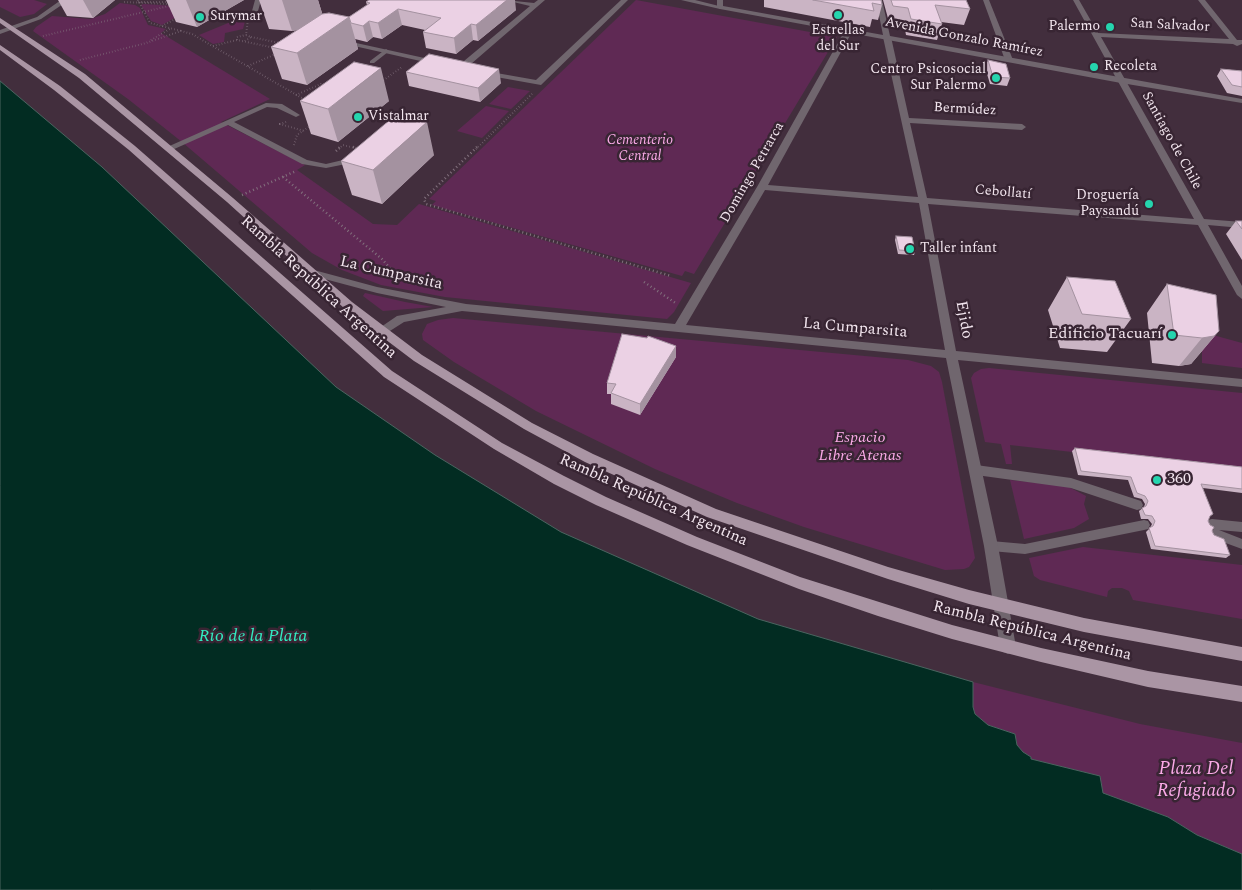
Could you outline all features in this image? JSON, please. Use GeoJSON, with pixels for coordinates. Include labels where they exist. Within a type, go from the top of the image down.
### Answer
{"type":"FeatureCollection","features":[{"type":"Feature","properties":{"kind":"main road","name":"Rambla República Argentina"},"geometry":{"type":"LineString","coordinates":[[0,20],[65,64],[168,148],[382,332],[440,373],[521,421],[589,458],[668,495],[712,513],[783,539],[888,573],[1003,605],[1136,636],[1242,654]]}},
{"type":"Feature","properties":{"kind":"main road","name":"Rambla República Argentina"},"geometry":{"type":"LineString","coordinates":[[0,47],[57,88],[132,148],[388,374],[498,446],[601,501],[744,562],[878,609],[1008,647],[1148,679],[1242,694]]}},
{"type":"Feature","properties":{"kind":"street"},"geometry":{"type":"LineString","coordinates":[[0,32],[39,18],[66,0]]}},
{"type":"Feature","properties":{"kind":"street"},"geometry":{"type":"LineString","coordinates":[[508,0],[535,5]]}},
{"type":"Feature","properties":{"kind":"street"},"geometry":{"type":"LineString","coordinates":[[453,66],[542,0]]}},
{"type":"Feature","properties":{"kind":"street"},"geometry":{"type":"LineString","coordinates":[[480,72],[538,83],[626,0]]}},
{"type":"Feature","properties":{"kind":"street","name":"Avenida Gonzalo Ramírez"},"geometry":{"type":"LineString","coordinates":[[684,0],[720,3],[849,30],[1121,81],[1242,101]]}},
{"type":"Feature","properties":{"kind":"street","name":"Ejido"},"geometry":{"type":"LineString","coordinates":[[880,0],[907,120],[951,354],[992,546],[1003,605],[1008,647]]}},
{"type":"Feature","properties":{"kind":"street"},"geometry":{"type":"LineString","coordinates":[[986,0],[1009,60]]}},
{"type":"Feature","properties":{"kind":"street","name":"Santiago de Chile"},"geometry":{"type":"LineString","coordinates":[[1076,0],[1242,295]]}},
{"type":"Feature","properties":{"kind":"street"},"geometry":{"type":"LineString","coordinates":[[1201,0],[1239,42],[1242,50]]}},
{"type":"Feature","properties":{"kind":"street","name":"Domingo Petrarca"},"geometry":{"type":"LineString","coordinates":[[678,329],[762,187],[849,30]]}},
{"type":"Feature","properties":{"kind":"street","name":"San Salvador"},"geometry":{"type":"LineString","coordinates":[[1097,35],[1239,42]]}},
{"type":"Feature","properties":{"kind":"street"},"geometry":{"type":"LineString","coordinates":[[331,38],[470,70]]}},
{"type":"Feature","properties":{"kind":"street","name":"Avenida Gonzalo Ramírez"},"geometry":{"type":"LineString","coordinates":[[1210,97],[1225,103],[1242,106]]}},
{"type":"Feature","properties":{"kind":"street","name":"Bermúdez"},"geometry":{"type":"LineString","coordinates":[[907,120],[1022,127]]}},
{"type":"Feature","properties":{"kind":"street","name":"Cebollatí"},"geometry":{"type":"LineString","coordinates":[[762,187],[1242,225]]}},
{"type":"Feature","properties":{"kind":"street","name":"La Cumparsita"},"geometry":{"type":"LineString","coordinates":[[310,272],[377,290],[466,308],[1242,383]]}},
{"type":"Feature","properties":{"kind":"street","name":"La Cumparsita"},"geometry":{"type":"LineString","coordinates":[[382,332],[401,319],[466,308]]}},
{"type":"Feature","properties":{"kind":"lane"},"geometry":{"type":"LineString","coordinates":[[256,11],[258,0]]}},
{"type":"Feature","properties":{"kind":"lane"},"geometry":{"type":"LineString","coordinates":[[372,62],[386,51]]}},
{"type":"Feature","properties":{"kind":"lane"},"geometry":{"type":"LineString","coordinates":[[168,148],[266,105],[279,106],[296,115]]}},
{"type":"Feature","properties":{"kind":"lane"},"geometry":{"type":"LineString","coordinates":[[228,122],[305,162],[326,166],[343,162]]}},
{"type":"Feature","properties":{"kind":"lane"},"geometry":{"type":"LineString","coordinates":[[976,470],[1071,483],[1136,505]]}},
{"type":"Feature","properties":{"kind":"lane"},"geometry":{"type":"LineString","coordinates":[[992,546],[1025,549],[1144,525]]}},
{"type":"Feature","properties":{"kind":"lane"},"geometry":{"type":"LineString","coordinates":[[1242,527],[1214,528],[1242,544]]}},
{"type":"Feature","properties":{"kind":"path"},"geometry":{"type":"LineString","coordinates":[[30,39],[178,4],[138,1],[124,2]]}},
{"type":"Feature","properties":{"kind":"path"},"geometry":{"type":"LineString","coordinates":[[138,1],[172,5]]}},
{"type":"Feature","properties":{"kind":"path"},"geometry":{"type":"LineString","coordinates":[[138,1],[150,23],[192,34],[310,102]]}},
{"type":"Feature","properties":{"kind":"path"},"geometry":{"type":"LineString","coordinates":[[246,35],[249,17],[256,11]]}},
{"type":"Feature","properties":{"kind":"path"},"geometry":{"type":"LineString","coordinates":[[162,26],[183,14]]}},
{"type":"Feature","properties":{"kind":"path"},"geometry":{"type":"LineString","coordinates":[[146,43],[170,28]]}},
{"type":"Feature","properties":{"kind":"path"},"geometry":{"type":"LineString","coordinates":[[65,64],[146,43],[182,31]]}},
{"type":"Feature","properties":{"kind":"path"},"geometry":{"type":"LineString","coordinates":[[237,40],[237,37],[246,35],[284,44]]}},
{"type":"Feature","properties":{"kind":"path"},"geometry":{"type":"LineString","coordinates":[[245,41],[251,37]]}},
{"type":"Feature","properties":{"kind":"path"},"geometry":{"type":"LineString","coordinates":[[212,46],[237,40],[276,48]]}},
{"type":"Feature","properties":{"kind":"path"},"geometry":{"type":"LineString","coordinates":[[248,66],[284,50]]}},
{"type":"Feature","properties":{"kind":"path"},"geometry":{"type":"LineString","coordinates":[[377,85],[414,57]]}},
{"type":"Feature","properties":{"kind":"path"},"geometry":{"type":"LineString","coordinates":[[538,83],[536,90],[424,199],[426,204],[672,276]]}},
{"type":"Feature","properties":{"kind":"path"},"geometry":{"type":"LineString","coordinates":[[296,95],[321,84],[330,84]]}},
{"type":"Feature","properties":{"kind":"path"},"geometry":{"type":"LineString","coordinates":[[297,148],[294,144],[294,139],[311,126]]}},
{"type":"Feature","properties":{"kind":"path"},"geometry":{"type":"LineString","coordinates":[[343,162],[328,158],[343,145],[367,151]]}},
{"type":"Feature","properties":{"kind":"path"},"geometry":{"type":"LineString","coordinates":[[230,200],[283,177],[382,259],[416,298]]}},
{"type":"Feature","properties":{"kind":"path"},"geometry":{"type":"LineString","coordinates":[[644,282],[688,312]]}},
{"type":"Feature","properties":{"kind":"green space"},"geometry":{"type":"Polygon","coordinates":[[[0,0],[34,0],[47,4],[34,14],[20,17],[0,7],[0,0]]]}},
{"type":"Feature","properties":{"kind":"green space","name":"Cementerio Central"},"geometry":{"type":"Polygon","coordinates":[[[636,0],[837,37],[694,274],[685,271],[682,276],[432,205],[436,201],[429,199],[636,0]]]}},
{"type":"Feature","properties":{"kind":"green space"},"geometry":{"type":"Polygon","coordinates":[[[120,3],[135,5],[140,8],[148,25],[166,29],[161,33],[270,99],[221,122],[305,165],[297,170],[373,224],[397,225],[419,204],[691,283],[674,312],[667,319],[445,297],[381,285],[342,270],[312,253],[182,142],[128,99],[33,31],[52,16],[90,19],[105,14],[120,3]]]}},
{"type":"Feature","properties":{"kind":"green space"},"geometry":{"type":"Polygon","coordinates":[[[141,5],[192,8],[162,25],[151,21],[141,5]]]}},
{"type":"Feature","properties":{"kind":"green space"},"geometry":{"type":"Polygon","coordinates":[[[238,19],[245,21],[243,29],[225,33],[224,42],[213,44],[199,35],[238,19]]]}},
{"type":"Feature","properties":{"kind":"green space"},"geometry":{"type":"Polygon","coordinates":[[[508,87],[530,91],[511,109],[489,104],[508,87]]]}},
{"type":"Feature","properties":{"kind":"green space"},"geometry":{"type":"Polygon","coordinates":[[[486,106],[509,111],[482,138],[457,131],[486,106]]]}},
{"type":"Feature","properties":{"kind":"green space"},"geometry":{"type":"Polygon","coordinates":[[[365,293],[433,307],[383,311],[363,296],[365,293]]]}},
{"type":"Feature","properties":{"kind":"green space","name":"Espacio Libre Atenas"},"geometry":{"type":"Polygon","coordinates":[[[453,318],[908,360],[931,366],[939,372],[942,382],[975,558],[969,567],[964,569],[945,570],[804,527],[737,503],[655,469],[536,411],[454,362],[423,340],[422,334],[427,324],[453,318]]]}},
{"type":"Feature","properties":{"kind":"green space"},"geometry":{"type":"Polygon","coordinates":[[[1202,332],[1242,343],[1242,368],[1202,363],[1202,332]]]}},
{"type":"Feature","properties":{"kind":"green space"},"geometry":{"type":"Polygon","coordinates":[[[989,368],[1242,393],[1242,471],[1010,445],[1012,464],[1006,464],[1001,444],[985,442],[971,378],[974,373],[981,369],[989,368]]]}},
{"type":"Feature","properties":{"kind":"green space"},"geometry":{"type":"Polygon","coordinates":[[[1010,480],[1067,486],[1086,496],[1084,504],[1089,519],[1074,528],[1024,539],[1010,480]]]}},
{"type":"Feature","properties":{"kind":"green space"},"geometry":{"type":"Polygon","coordinates":[[[1083,547],[1242,565],[1242,619],[1133,600],[1129,591],[1122,588],[1112,588],[1108,591],[1107,597],[1040,580],[1034,576],[1029,558],[1083,547]]]}},
{"type":"Feature","properties":{"kind":"green space","name":"Plaza Del Refugiado"},"geometry":{"type":"Polygon","coordinates":[[[973,682],[1140,724],[1242,743],[1242,854],[1197,835],[1168,817],[1102,793],[1100,776],[1030,759],[1031,757],[1017,745],[1015,734],[988,725],[975,714],[973,707],[973,682]]]}},
{"type":"Feature","properties":{"kind":"water","name":"Río de la Plata"},"geometry":{"type":"Polygon","coordinates":[[[0,81],[102,167],[336,387],[435,455],[561,532],[758,619],[973,682],[973,707],[975,714],[988,725],[1015,734],[1017,745],[1031,759],[1100,776],[1103,793],[1168,817],[1197,835],[1242,854],[1242,890],[0,890],[0,81]]]}},
{"type":"Feature","properties":{"kind":"building"},"geometry":{"type":"Polygon","coordinates":[[[369,0],[507,0],[476,25],[471,24],[454,38],[423,32],[441,18],[398,9],[378,23],[369,21],[363,26],[351,23],[349,17],[370,3],[366,2],[369,0]]]}},
{"type":"Feature","properties":{"kind":"building"},"geometry":{"type":"Polygon","coordinates":[[[813,0],[881,0],[882,5],[872,3],[874,11],[813,0]]]}},
{"type":"Feature","properties":{"kind":"building"},"geometry":{"type":"Polygon","coordinates":[[[891,0],[966,0],[970,9],[935,5],[942,24],[911,19],[908,8],[893,6],[891,0]]]}},
{"type":"Feature","properties":{"kind":"building"},"geometry":{"type":"Polygon","coordinates":[[[329,13],[349,17],[297,53],[271,47],[322,14],[329,13]]]}},
{"type":"Feature","properties":{"kind":"building"},"geometry":{"type":"Polygon","coordinates":[[[429,54],[499,69],[478,88],[406,72],[429,54]]]}},
{"type":"Feature","properties":{"kind":"building"},"geometry":{"type":"Polygon","coordinates":[[[988,60],[1006,64],[1010,78],[993,77],[988,60]]]}},
{"type":"Feature","properties":{"kind":"building"},"geometry":{"type":"Polygon","coordinates":[[[354,62],[381,68],[328,109],[300,101],[354,62]]]}},
{"type":"Feature","properties":{"kind":"building"},"geometry":{"type":"Polygon","coordinates":[[[1221,69],[1242,71],[1242,87],[1232,85],[1221,69]]]}},
{"type":"Feature","properties":{"kind":"building"},"geometry":{"type":"Polygon","coordinates":[[[397,114],[427,122],[373,170],[341,161],[397,114]]]}},
{"type":"Feature","properties":{"kind":"building"},"geometry":{"type":"Polygon","coordinates":[[[1236,221],[1242,221],[1242,229],[1236,221]]]}},
{"type":"Feature","properties":{"kind":"building"},"geometry":{"type":"Polygon","coordinates":[[[896,236],[912,237],[915,251],[899,250],[896,236]]]}},
{"type":"Feature","properties":{"kind":"building"},"geometry":{"type":"Polygon","coordinates":[[[1067,277],[1115,281],[1131,319],[1082,314],[1067,277]]]}},
{"type":"Feature","properties":{"kind":"building"},"geometry":{"type":"Polygon","coordinates":[[[1167,284],[1216,295],[1219,331],[1214,336],[1202,338],[1174,335],[1167,284]]]}},
{"type":"Feature","properties":{"kind":"building"},"geometry":{"type":"Polygon","coordinates":[[[622,334],[647,338],[648,336],[676,346],[640,404],[611,393],[616,384],[607,383],[622,334]]]}},
{"type":"Feature","properties":{"kind":"building"},"geometry":{"type":"Polygon","coordinates":[[[1075,448],[1242,467],[1242,489],[1201,484],[1213,514],[1208,521],[1214,527],[1212,531],[1214,535],[1224,539],[1230,555],[1155,546],[1149,528],[1153,526],[1155,521],[1152,516],[1145,515],[1142,508],[1146,506],[1148,501],[1145,496],[1137,493],[1131,477],[1081,471],[1075,448]]]}},
{"type":"Feature","properties":{"kind":"place","name":"Estrellas del Sur"},"geometry":{"type":"Point","coordinates":[838,15]}},
{"type":"Feature","properties":{"kind":"place","name":"Surymar"},"geometry":{"type":"Point","coordinates":[200,17]}},
{"type":"Feature","properties":{"kind":"place","name":"Palermo"},"geometry":{"type":"Point","coordinates":[1110,27]}},
{"type":"Feature","properties":{"kind":"place","name":"Recoleta"},"geometry":{"type":"Point","coordinates":[1094,67]}},
{"type":"Feature","properties":{"kind":"place","name":"Centro Psicosocial Sur Palermo"},"geometry":{"type":"Point","coordinates":[996,78]}},
{"type":"Feature","properties":{"kind":"place","name":"Vistalmar"},"geometry":{"type":"Point","coordinates":[358,117]}},
{"type":"Feature","properties":{"kind":"place","name":"Droguería Paysandú"},"geometry":{"type":"Point","coordinates":[1149,204]}},
{"type":"Feature","properties":{"kind":"place","name":"Taller infant"},"geometry":{"type":"Point","coordinates":[910,249]}},
{"type":"Feature","properties":{"kind":"place","name":"Edificio Tacuarí"},"geometry":{"type":"Point","coordinates":[1172,335]}},
{"type":"Feature","properties":{"kind":"place","name":"360"},"geometry":{"type":"Point","coordinates":[1157,480]}}]}
